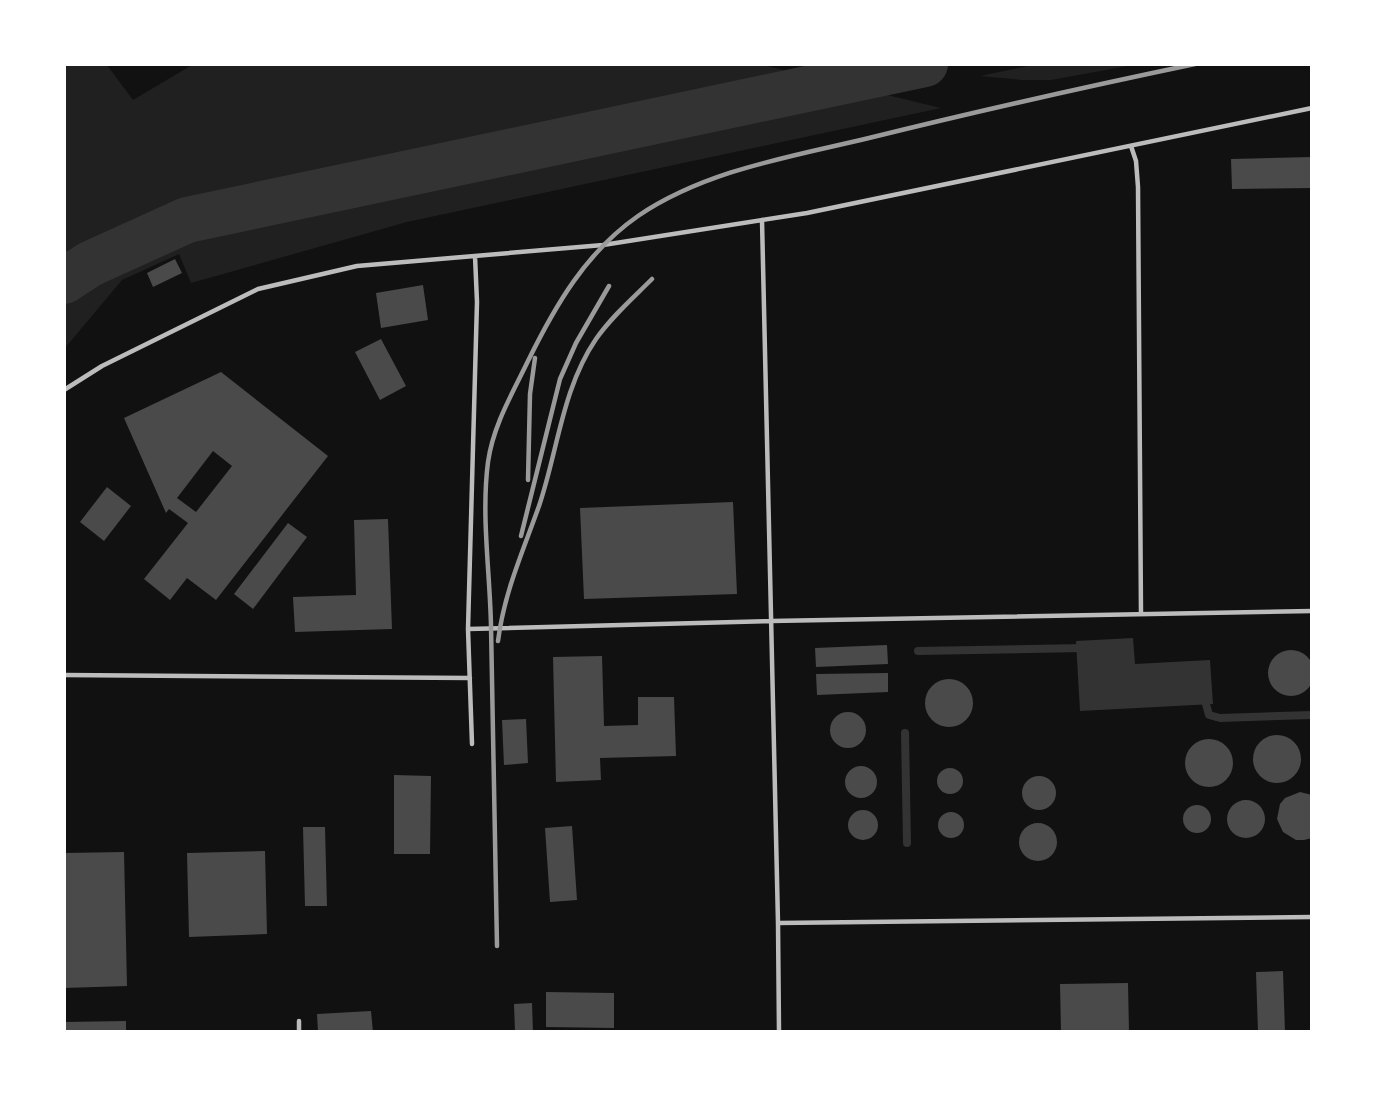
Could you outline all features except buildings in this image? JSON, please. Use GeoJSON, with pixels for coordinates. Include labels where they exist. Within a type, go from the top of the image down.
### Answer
{"type":"FeatureCollection","features":[{"type":"Feature","properties":{"kind":"lane"},"geometry":{"type":"LineString","coordinates":[[64,390],[102,366],[258,289],[357,266],[603,245],[807,213],[1311,108]]}},
{"type":"Feature","properties":{"kind":"lane"},"geometry":{"type":"LineString","coordinates":[[1131,146],[1136,161],[1138,187],[1140,614]]}},
{"type":"Feature","properties":{"kind":"lane"},"geometry":{"type":"LineString","coordinates":[[762,220],[779,1032]]}},
{"type":"Feature","properties":{"kind":"lane"},"geometry":{"type":"LineString","coordinates":[[472,744],[468,628],[477,302],[474,256]]}},
{"type":"Feature","properties":{"kind":"lane"},"geometry":{"type":"LineString","coordinates":[[468,628],[1311,610]]}},
{"type":"Feature","properties":{"kind":"lane"},"geometry":{"type":"LineString","coordinates":[[64,675],[470,678]]}},
{"type":"Feature","properties":{"kind":"lane"},"geometry":{"type":"LineString","coordinates":[[778,923],[1311,917]]}},
{"type":"Feature","properties":{"kind":"lane"},"geometry":{"type":"LineString","coordinates":[[298,1021],[299,1032]]}},
{"type":"Feature","properties":{"kind":"shaded area"},"geometry":{"type":"Polygon","coordinates":[[[65,65],[107,65],[133,100],[192,65],[763,65],[941,108],[407,222],[191,283],[179,254],[122,280],[65,348],[65,65]]]}},
{"type":"Feature","properties":{"kind":"shaded area"},"geometry":{"type":"Polygon","coordinates":[[[1033,65],[1133,65],[1051,80],[980,76],[1033,65]]]}},
{"type":"Feature","properties":{"kind":"shaded area"},"geometry":{"type":"Polygon","coordinates":[[[1133,638],[1135,664],[1210,660],[1213,704],[1080,711],[1076,641],[1133,638]]]}},
{"type":"Feature","properties":{"kind":"waterway"},"geometry":{"type":"LineString","coordinates":[[64,281],[90,264],[187,220],[925,64]]}},
{"type":"Feature","properties":{"kind":"waterway"},"geometry":{"type":"LineString","coordinates":[[64,254],[90,264]]}},
{"type":"Feature","properties":{"kind":"waterway"},"geometry":{"type":"LineString","coordinates":[[918,651],[1084,648]]}},
{"type":"Feature","properties":{"kind":"waterway"},"geometry":{"type":"LineString","coordinates":[[1206,704],[1209,715],[1220,718],[1312,715]]}},
{"type":"Feature","properties":{"kind":"waterway"},"geometry":{"type":"LineString","coordinates":[[905,733],[907,843]]}},
{"type":"Feature","properties":{"kind":"railway"},"geometry":{"type":"LineString","coordinates":[[497,946],[491,626],[485,503],[488,462],[499,423],[528,361],[561,300],[587,263],[619,230],[638,216],[664,200],[720,176],[779,159],[950,118],[1195,64]]}},
{"type":"Feature","properties":{"kind":"railway"},"geometry":{"type":"LineString","coordinates":[[498,641],[509,589],[546,485],[575,378],[602,331],[652,279]]}},
{"type":"Feature","properties":{"kind":"railway"},"geometry":{"type":"LineString","coordinates":[[521,536],[560,379],[576,343],[609,286]]}},
{"type":"Feature","properties":{"kind":"railway"},"geometry":{"type":"LineString","coordinates":[[528,480],[530,394],[535,358]]}}]}
